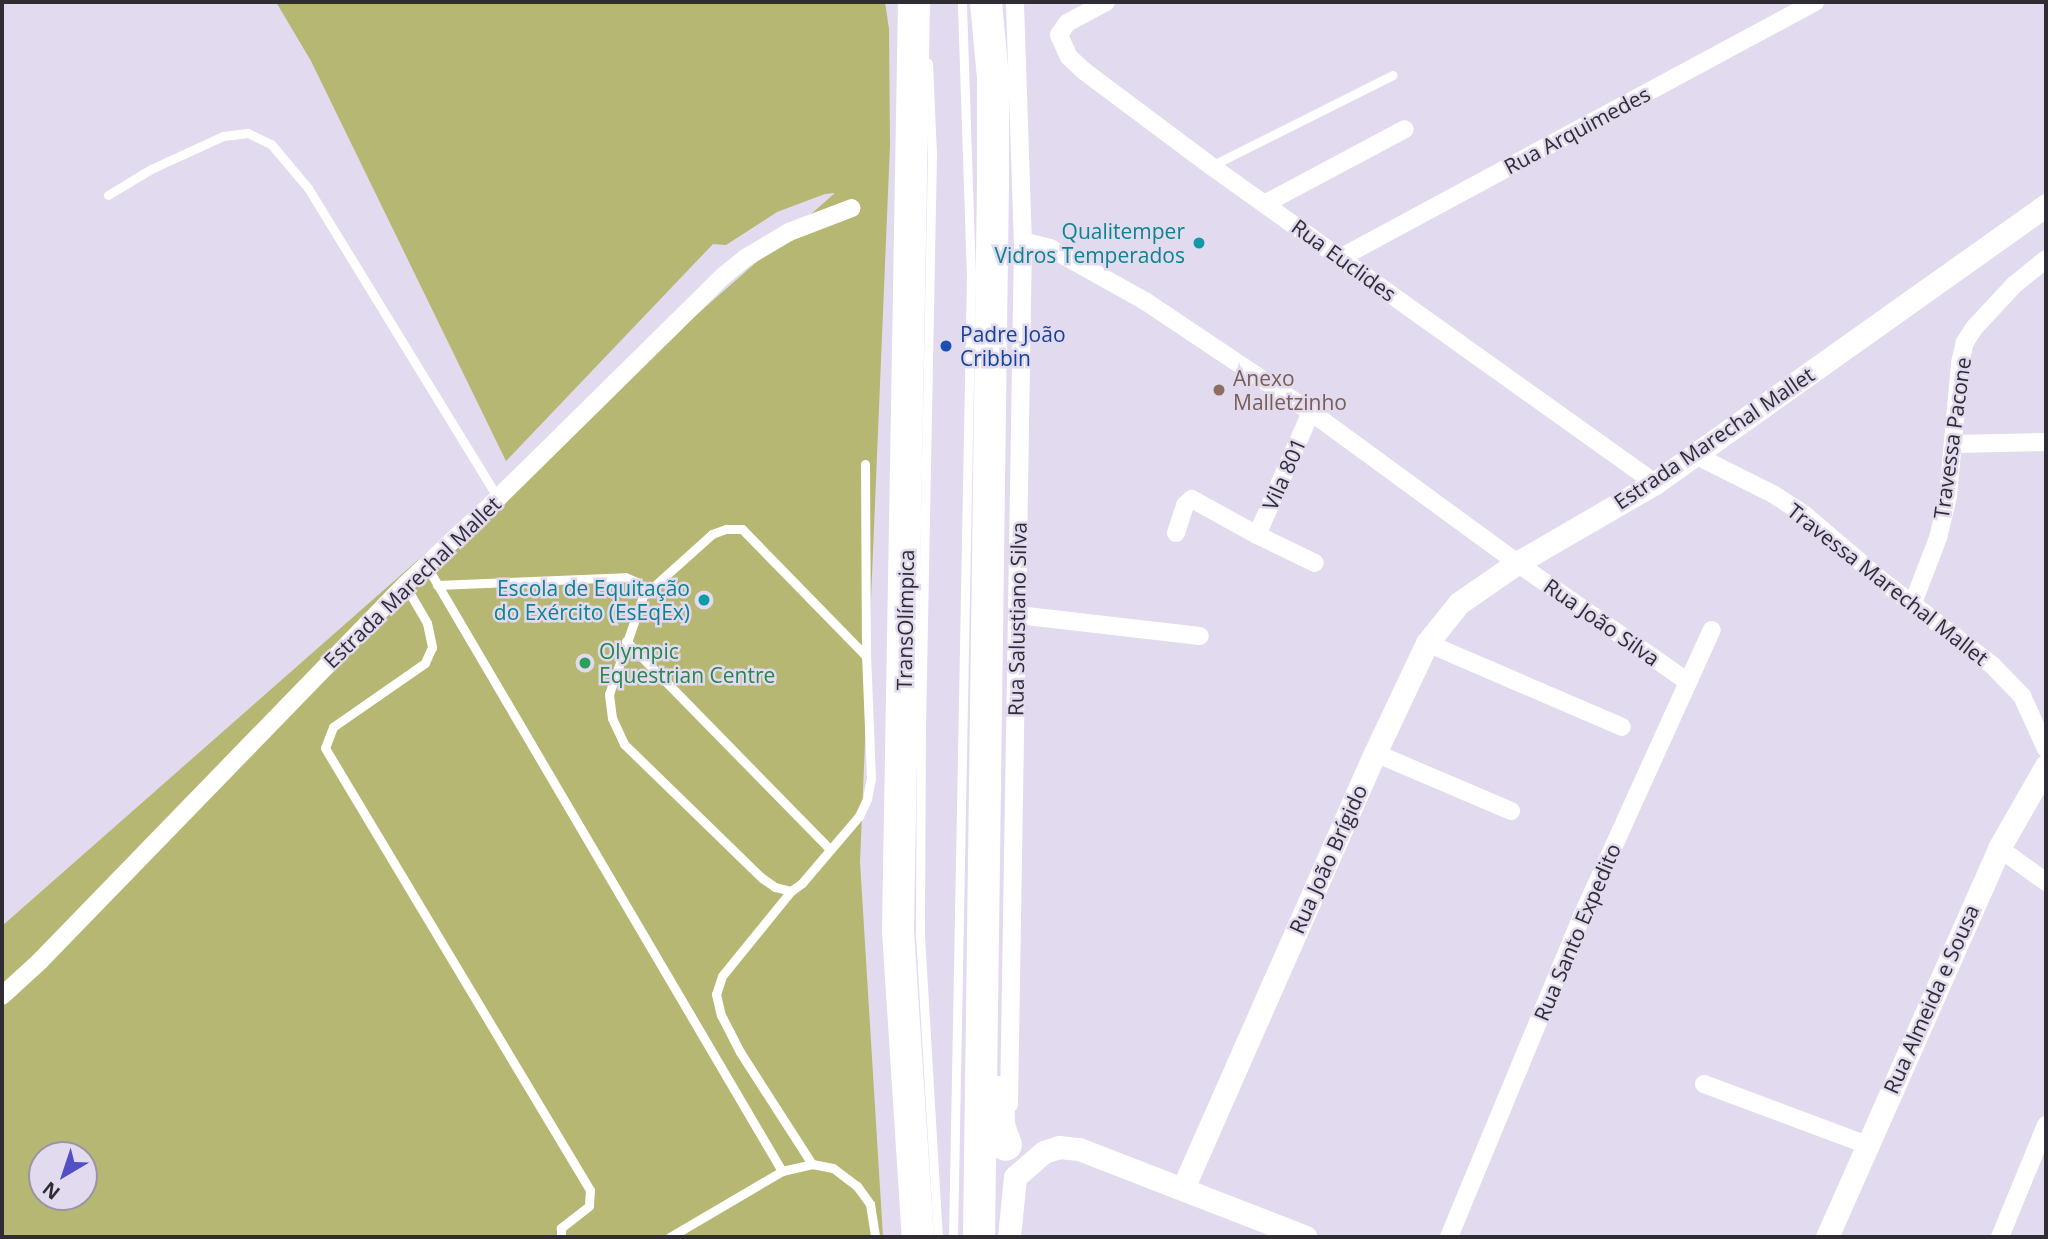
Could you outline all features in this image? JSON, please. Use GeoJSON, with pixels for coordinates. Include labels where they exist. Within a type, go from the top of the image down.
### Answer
{"type":"FeatureCollection","features":[{"type":"Feature","properties":{"kind":"highway","name":"TransOlímpica"},"geometry":{"type":"LineString","coordinates":[[914,2],[898,931],[918,1089],[918,1237]]}},
{"type":"Feature","properties":{"kind":"highway"},"geometry":{"type":"LineString","coordinates":[[986,2],[993,124],[981,1033],[999,1236]]}},
{"type":"Feature","properties":{"kind":"highway"},"geometry":{"type":"LineString","coordinates":[[988,657],[995,724],[994,1001],[999,1126],[1006,1145]]}},
{"type":"Feature","properties":{"kind":"street","name":"Rua Salustiano Silva"},"geometry":{"type":"LineString","coordinates":[[999,1236],[1006,1145],[1023,245],[1015,2]]}},
{"type":"Feature","properties":{"kind":"street","name":"Rua Euclides"},"geometry":{"type":"LineString","coordinates":[[1106,2],[1067,23],[1059,35],[1069,57],[1211,166],[1655,483]]}},
{"type":"Feature","properties":{"kind":"street","name":"Rua Arquimedes"},"geometry":{"type":"LineString","coordinates":[[1340,258],[1815,2]]}},
{"type":"Feature","properties":{"kind":"street"},"geometry":{"type":"LineString","coordinates":[[1266,203],[1405,129]]}},
{"type":"Feature","properties":{"kind":"street","name":"Estrada Marechal Mallet"},"geometry":{"type":"LineString","coordinates":[[1517,563],[1655,483],[2046,205]]}},
{"type":"Feature","properties":{"kind":"street","name":"Estrada Marechal Mallet"},"geometry":{"type":"LineString","coordinates":[[2,996],[40,961],[404,585],[498,498],[722,277],[780,237],[852,208]]}},
{"type":"Feature","properties":{"kind":"street"},"geometry":{"type":"LineString","coordinates":[[1023,245],[1030,243],[1050,247],[1136,296],[1311,412],[1517,563]]}},
{"type":"Feature","properties":{"kind":"street","name":"Travessa Pacone"},"geometry":{"type":"LineString","coordinates":[[1913,603],[1938,538],[1955,444],[1965,342],[1974,328],[2014,285],[2046,259]]}},
{"type":"Feature","properties":{"kind":"street","name":"Vila 801"},"geometry":{"type":"LineString","coordinates":[[1258,535],[1311,412]]}},
{"type":"Feature","properties":{"kind":"street"},"geometry":{"type":"LineString","coordinates":[[1955,444],[2046,442]]}},
{"type":"Feature","properties":{"kind":"street","name":"Travessa Marechal Mallet"},"geometry":{"type":"LineString","coordinates":[[1695,455],[1784,501],[1833,536],[1881,580],[1992,665],[2022,696],[2046,749]]}},
{"type":"Feature","properties":{"kind":"street","name":"Vila 801"},"geometry":{"type":"LineString","coordinates":[[1176,533],[1185,505],[1192,499],[1315,562]]}},
{"type":"Feature","properties":{"kind":"street","name":"Rua João Brígido"},"geometry":{"type":"LineString","coordinates":[[1183,1188],[1375,753],[1427,643],[1459,603],[1517,563]]}},
{"type":"Feature","properties":{"kind":"street","name":"Rua João Silva"},"geometry":{"type":"LineString","coordinates":[[1517,563],[1687,681]]}},
{"type":"Feature","properties":{"kind":"street"},"geometry":{"type":"LineString","coordinates":[[1018,615],[1200,636]]}},
{"type":"Feature","properties":{"kind":"street","name":"Rua Santo Expedito"},"geometry":{"type":"LineString","coordinates":[[1449,1237],[1582,916],[1712,629]]}},
{"type":"Feature","properties":{"kind":"street"},"geometry":{"type":"LineString","coordinates":[[1427,643],[1622,727]]}},
{"type":"Feature","properties":{"kind":"street"},"geometry":{"type":"LineString","coordinates":[[1375,753],[1511,811]]}},
{"type":"Feature","properties":{"kind":"street","name":"Rua Almeida e Sousa"},"geometry":{"type":"LineString","coordinates":[[1828,1237],[1999,848],[2046,766]]}},
{"type":"Feature","properties":{"kind":"street"},"geometry":{"type":"LineString","coordinates":[[1999,848],[2046,882]]}},
{"type":"Feature","properties":{"kind":"street"},"geometry":{"type":"LineString","coordinates":[[1704,1084],[1867,1145]]}},
{"type":"Feature","properties":{"kind":"street"},"geometry":{"type":"LineString","coordinates":[[2000,1237],[2046,1125]]}},
{"type":"Feature","properties":{"kind":"street"},"geometry":{"type":"LineString","coordinates":[[999,1236],[1015,1178],[1044,1152],[1059,1147],[1079,1149],[1304,1237]]}},
{"type":"Feature","properties":{"kind":"lane"},"geometry":{"type":"LineString","coordinates":[[953,1237],[971,277],[962,2]]}},
{"type":"Feature","properties":{"kind":"lane","name":"TransOlímpica"},"geometry":{"type":"LineString","coordinates":[[928,55],[932,154],[918,1089],[938,1237]]}},
{"type":"Feature","properties":{"kind":"lane"},"geometry":{"type":"LineString","coordinates":[[1211,166],[1393,75]]}},
{"type":"Feature","properties":{"kind":"lane"},"geometry":{"type":"LineString","coordinates":[[108,195],[151,169],[223,135],[248,133],[271,144],[308,188],[498,498]]}},
{"type":"Feature","properties":{"kind":"lane"},"geometry":{"type":"LineString","coordinates":[[812,1164],[740,1052],[721,1015],[716,994],[722,976],[791,891],[802,883],[859,816],[869,788],[865,464]]}},
{"type":"Feature","properties":{"kind":"lane"},"geometry":{"type":"LineString","coordinates":[[791,891],[775,887],[762,878],[624,744],[612,718],[610,694],[626,641],[643,596],[712,534],[726,529],[742,529],[866,656]]}},
{"type":"Feature","properties":{"kind":"lane"},"geometry":{"type":"LineString","coordinates":[[426,565],[782,1171]]}},
{"type":"Feature","properties":{"kind":"lane"},"geometry":{"type":"LineString","coordinates":[[437,584],[625,577],[637,582],[643,596]]}},
{"type":"Feature","properties":{"kind":"lane"},"geometry":{"type":"LineString","coordinates":[[404,585],[427,623],[432,647],[425,663],[333,727],[325,748],[590,1190],[589,1206],[561,1228],[561,1237]]}},
{"type":"Feature","properties":{"kind":"lane"},"geometry":{"type":"LineString","coordinates":[[626,641],[830,849]]}},
{"type":"Feature","properties":{"kind":"lane"},"geometry":{"type":"LineString","coordinates":[[670,1237],[782,1171],[812,1164],[833,1168],[858,1186],[870,1204],[875,1237]]}},
{"type":"Feature","properties":{"kind":"green space","name":"Olympic Equestrian Centre"},"geometry":{"type":"Polygon","coordinates":[[[276,2],[885,2],[889,29],[890,145],[860,862],[883,1237],[2,1237],[2,926],[835,193],[825,194],[777,212],[726,245],[713,244],[506,461],[311,61],[276,2]]]}},
{"type":"Feature","properties":{"kind":"place","name":"Qualitemper Vidros Temperados"},"geometry":{"type":"Point","coordinates":[1199,243]}},
{"type":"Feature","properties":{"kind":"place","name":"Padre João Cribbin"},"geometry":{"type":"Point","coordinates":[946,346]}},
{"type":"Feature","properties":{"kind":"place","name":"Anexo Malletzinho"},"geometry":{"type":"Point","coordinates":[1219,390]}},
{"type":"Feature","properties":{"kind":"place","name":"Escola de Equitação do Exército (EsEqEx)"},"geometry":{"type":"Point","coordinates":[704,600]}},
{"type":"Feature","properties":{"kind":"place","name":"Olympic Equestrian Centre"},"geometry":{"type":"Point","coordinates":[585,663]}}]}
